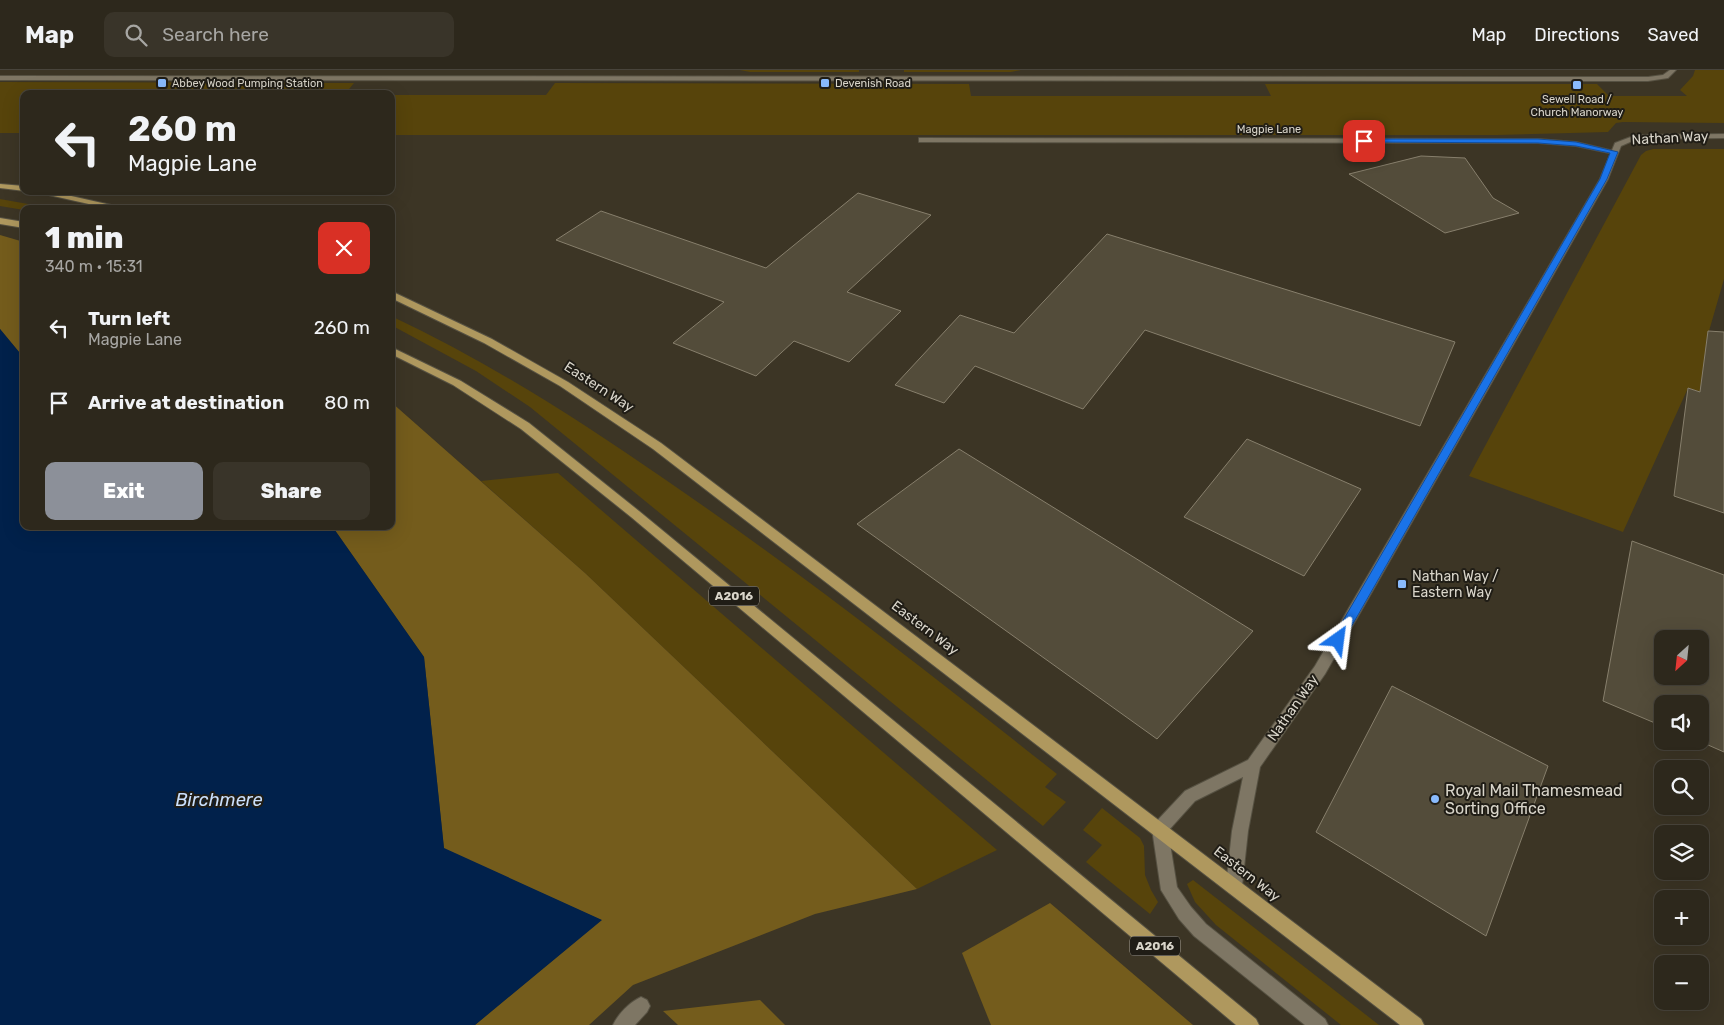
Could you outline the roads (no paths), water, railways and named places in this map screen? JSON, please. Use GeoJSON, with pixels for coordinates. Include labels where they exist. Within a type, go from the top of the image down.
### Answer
{"type":"FeatureCollection","features":[{"type":"Feature","properties":{"kind":"main road"},"geometry":{"type":"LineString","coordinates":[[0,186],[20,188]]}},
{"type":"Feature","properties":{"kind":"main road"},"geometry":{"type":"LineString","coordinates":[[55,195],[105,205]]}},
{"type":"Feature","properties":{"kind":"main road"},"geometry":{"type":"LineString","coordinates":[[0,221],[20,224]]}},
{"type":"Feature","properties":{"kind":"main road","name":"Eastern Way"},"geometry":{"type":"LineString","coordinates":[[395,296],[488,342],[564,384],[657,446],[1415,1025]]}},
{"type":"Feature","properties":{"kind":"main road","name":"A2016"},"geometry":{"type":"LineString","coordinates":[[395,352],[457,383],[525,426],[635,514],[1250,1025]]}},
{"type":"Feature","properties":{"kind":"street"},"geometry":{"type":"LineString","coordinates":[[145,78],[154,70]]}},
{"type":"Feature","properties":{"kind":"street"},"geometry":{"type":"LineString","coordinates":[[408,77],[414,70]]}},
{"type":"Feature","properties":{"kind":"street"},"geometry":{"type":"LineString","coordinates":[[557,78],[561,70]]}},
{"type":"Feature","properties":{"kind":"street"},"geometry":{"type":"LineString","coordinates":[[722,78],[724,70]]}},
{"type":"Feature","properties":{"kind":"street"},"geometry":{"type":"LineString","coordinates":[[1036,70],[1038,78]]}},
{"type":"Feature","properties":{"kind":"street"},"geometry":{"type":"LineString","coordinates":[[1342,70],[1349,79]]}},
{"type":"Feature","properties":{"kind":"street"},"geometry":{"type":"LineString","coordinates":[[0,78],[1648,79],[1664,78],[1672,72]]}},
{"type":"Feature","properties":{"kind":"street","name":"Nathan Way"},"geometry":{"type":"LineString","coordinates":[[1234,886],[1240,831],[1253,764],[1320,670],[1604,179],[1618,144],[1636,137],[1724,136]]}},
{"type":"Feature","properties":{"kind":"street","name":"Magpie Lane"},"geometry":{"type":"LineString","coordinates":[[922,140],[1538,141],[1576,144],[1614,152]]}},
{"type":"Feature","properties":{"kind":"street","name":"Nathan Way"},"geometry":{"type":"LineString","coordinates":[[1160,829],[1190,796],[1253,764]]}},
{"type":"Feature","properties":{"kind":"street"},"geometry":{"type":"LineString","coordinates":[[1160,829],[1169,890],[1185,914],[1200,930],[1319,1025]]}},
{"type":"Feature","properties":{"kind":"street"},"geometry":{"type":"LineString","coordinates":[[622,1025],[641,1006]]}},
{"type":"Feature","properties":{"kind":"water","name":"Birchmere"},"geometry":{"type":"Polygon","coordinates":[[[0,329],[20,353],[20,530],[335,530],[424,657],[444,848],[602,920],[475,1025],[0,1025],[0,329]]]}},
{"type":"Feature","properties":{"kind":"place","name":"Abbey Wood Pumping Station"},"geometry":{"type":"Point","coordinates":[162,83]}},
{"type":"Feature","properties":{"kind":"place","name":"Devenish Road"},"geometry":{"type":"Point","coordinates":[825,83]}},
{"type":"Feature","properties":{"kind":"place","name":"Sewell Road / Church Manorway"},"geometry":{"type":"Point","coordinates":[1577,85]}},
{"type":"Feature","properties":{"kind":"place","name":"Nathan Way / Eastern Way"},"geometry":{"type":"Point","coordinates":[1402,584]}},
{"type":"Feature","properties":{"kind":"place","name":"Royal Mail Thamesmead Sorting Office"},"geometry":{"type":"Point","coordinates":[1435,799]}}]}
